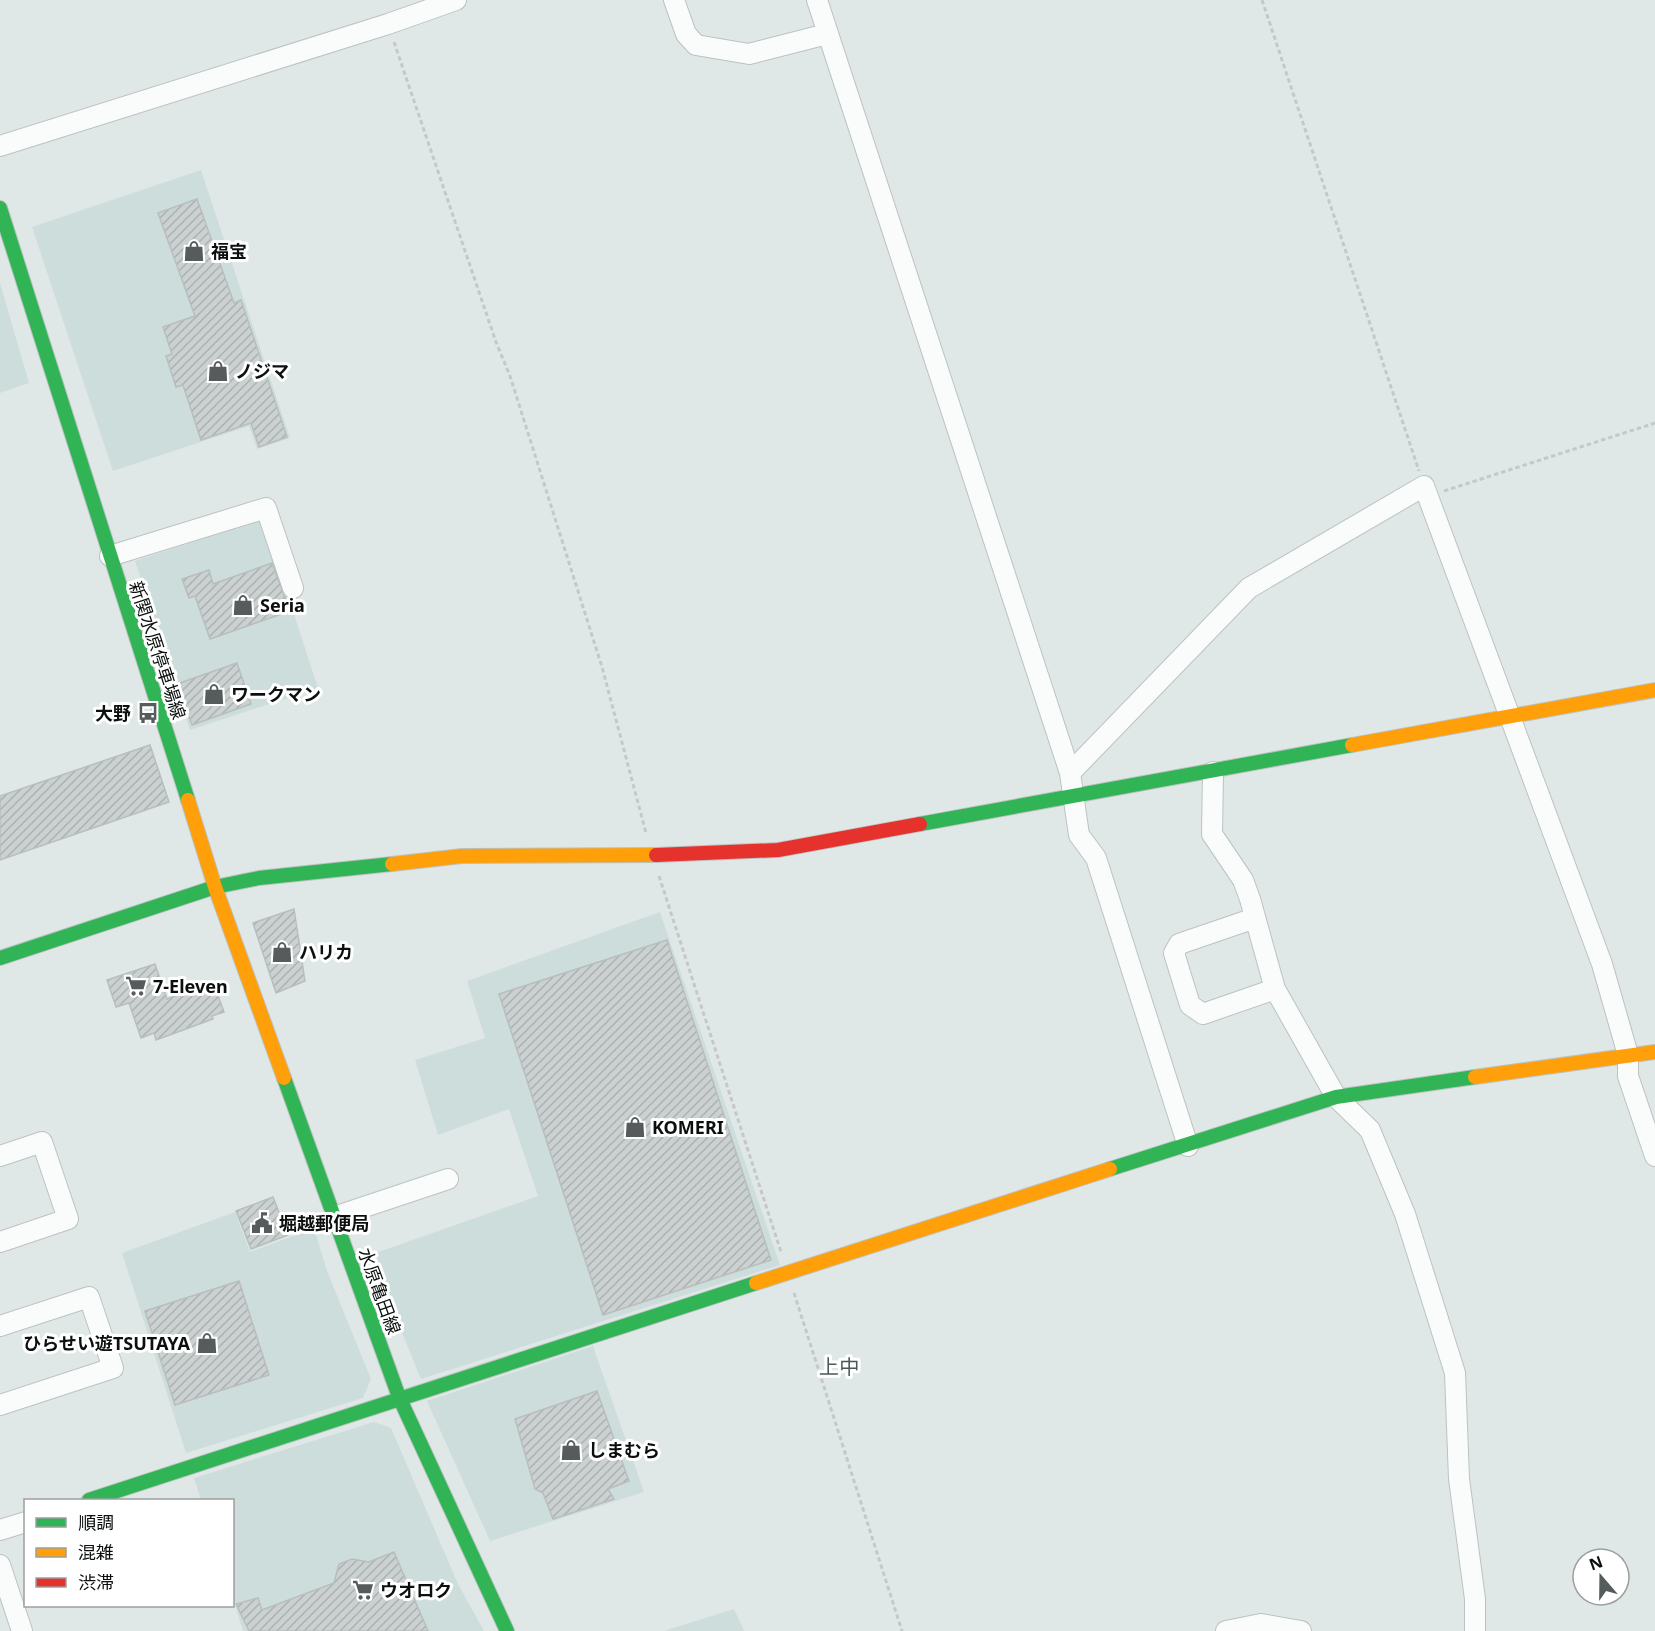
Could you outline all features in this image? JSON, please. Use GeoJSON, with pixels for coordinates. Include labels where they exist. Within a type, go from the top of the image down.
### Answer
{"type":"FeatureCollection","features":[{"type":"Feature","properties":{"kind":"street"},"geometry":{"type":"LineString","coordinates":[[0,146],[388,24],[456,0]]}},
{"type":"Feature","properties":{"kind":"street"},"geometry":{"type":"LineString","coordinates":[[674,0],[686,34],[696,45],[749,54],[827,34]]}},
{"type":"Feature","properties":{"kind":"street"},"geometry":{"type":"LineString","coordinates":[[817,0],[1070,772],[1079,835],[1096,858],[1188,1146]]}},
{"type":"Feature","properties":{"kind":"street","name":"新関水原停車場線"},"geometry":{"type":"LineString","coordinates":[[0,208],[3,229],[110,556],[214,887]]}},
{"type":"Feature","properties":{"kind":"street"},"geometry":{"type":"LineString","coordinates":[[1070,772],[1249,588],[1426,491],[1602,964],[1628,1055],[1628,1076],[1655,1156]]}},
{"type":"Feature","properties":{"kind":"street"},"geometry":{"type":"LineString","coordinates":[[110,556],[266,507],[293,588]]}},
{"type":"Feature","properties":{"kind":"street"},"geometry":{"type":"LineString","coordinates":[[0,958],[214,887],[259,878],[462,856],[727,854],[778,850],[1655,690]]}},
{"type":"Feature","properties":{"kind":"street"},"geometry":{"type":"LineString","coordinates":[[1213,772],[1212,834],[1242,880],[1275,989],[1336,1097],[1371,1130],[1405,1214],[1455,1374],[1459,1479],[1475,1599],[1474,1631]]}},
{"type":"Feature","properties":{"kind":"street","name":"水原亀田線"},"geometry":{"type":"LineString","coordinates":[[214,887],[399,1397],[507,1631]]}},
{"type":"Feature","properties":{"kind":"street"},"geometry":{"type":"LineString","coordinates":[[1255,918],[1179,944],[1174,954],[1190,1005],[1203,1014],[1275,989]]}},
{"type":"Feature","properties":{"kind":"street"},"geometry":{"type":"LineString","coordinates":[[92,1499],[399,1397],[1336,1097],[1655,1052]]}},
{"type":"Feature","properties":{"kind":"street"},"geometry":{"type":"LineString","coordinates":[[0,1156],[42,1142],[68,1220],[0,1242]]}},
{"type":"Feature","properties":{"kind":"street"},"geometry":{"type":"LineString","coordinates":[[334,1216],[448,1179]]}},
{"type":"Feature","properties":{"kind":"street"},"geometry":{"type":"LineString","coordinates":[[0,1326],[89,1297],[113,1368],[0,1405]]}},
{"type":"Feature","properties":{"kind":"street"},"geometry":{"type":"LineString","coordinates":[[0,1530],[24,1523]]}},
{"type":"Feature","properties":{"kind":"street"},"geometry":{"type":"LineString","coordinates":[[0,1565],[22,1631]]}},
{"type":"Feature","properties":{"kind":"street"},"geometry":{"type":"LineString","coordinates":[[1226,1631],[1262,1624],[1301,1631]]}},
{"type":"Feature","properties":{"kind":"path"},"geometry":{"type":"LineString","coordinates":[[1262,0],[1426,491],[1655,423]]}},
{"type":"Feature","properties":{"kind":"path"},"geometry":{"type":"LineString","coordinates":[[388,24],[496,342],[510,376],[602,667],[651,853],[902,1631]]}},
{"type":"Feature","properties":{"kind":"shaded area"},"geometry":{"type":"Polygon","coordinates":[[[201,170],[290,438],[257,449],[249,426],[113,471],[32,227],[201,170]]]}},
{"type":"Feature","properties":{"kind":"shaded area"},"geometry":{"type":"Polygon","coordinates":[[[0,283],[29,383],[0,393],[0,283]]]}},
{"type":"Feature","properties":{"kind":"shaded area"},"geometry":{"type":"Polygon","coordinates":[[[263,519],[318,688],[190,730],[135,561],[263,519]]]}},
{"type":"Feature","properties":{"kind":"shaded area"},"geometry":{"type":"Polygon","coordinates":[[[660,912],[780,1265],[421,1379],[370,1255],[538,1196],[509,1109],[438,1135],[415,1060],[485,1038],[467,981],[660,912]]]}},
{"type":"Feature","properties":{"kind":"shaded area"},"geometry":{"type":"Polygon","coordinates":[[[235,1212],[250,1252],[314,1228],[327,1271],[371,1379],[363,1398],[186,1453],[122,1253],[235,1212]]]}},
{"type":"Feature","properties":{"kind":"shaded area"},"geometry":{"type":"Polygon","coordinates":[[[593,1346],[644,1492],[490,1541],[427,1401],[593,1346]]]}},
{"type":"Feature","properties":{"kind":"shaded area"},"geometry":{"type":"Polygon","coordinates":[[[374,1422],[391,1428],[458,1584],[484,1631],[243,1631],[234,1601],[234,1499],[201,1499],[194,1478],[374,1422]]]}},
{"type":"Feature","properties":{"kind":"shaded area"},"geometry":{"type":"Polygon","coordinates":[[[734,1609],[744,1631],[664,1631],[734,1609]]]}},
{"type":"Feature","properties":{"kind":"building","name":"ノジマ"},"geometry":{"type":"Polygon","coordinates":[[[197,199],[234,303],[241,300],[287,437],[259,447],[251,423],[201,440],[183,385],[176,387],[166,356],[172,354],[163,327],[195,316],[158,213],[197,199]]]}},
{"type":"Feature","properties":{"kind":"building","name":"Seria"},"geometry":{"type":"Polygon","coordinates":[[[272,563],[290,611],[210,639],[195,596],[189,598],[182,579],[209,570],[213,584],[272,563]]]}},
{"type":"Feature","properties":{"kind":"building","name":"ワークマン"},"geometry":{"type":"Polygon","coordinates":[[[237,663],[251,704],[192,725],[177,684],[237,663]]]}},
{"type":"Feature","properties":{"kind":"building"},"geometry":{"type":"Polygon","coordinates":[[[150,745],[169,802],[0,860],[0,796],[150,745]]]}},
{"type":"Feature","properties":{"kind":"building","name":"ハリカ"},"geometry":{"type":"Polygon","coordinates":[[[294,909],[305,981],[276,993],[253,923],[294,909]]]}},
{"type":"Feature","properties":{"kind":"building","name":"KOMERI"},"geometry":{"type":"Polygon","coordinates":[[[667,940],[771,1260],[603,1315],[499,994],[667,940]]]}},
{"type":"Feature","properties":{"kind":"building"},"geometry":{"type":"Polygon","coordinates":[[[155,964],[167,999],[213,982],[224,1012],[212,1016],[213,1019],[156,1040],[154,1033],[141,1038],[129,1003],[116,1007],[107,980],[155,964]]]}},
{"type":"Feature","properties":{"kind":"building"},"geometry":{"type":"Polygon","coordinates":[[[273,1197],[288,1235],[251,1249],[236,1211],[273,1197]]]}},
{"type":"Feature","properties":{"kind":"building","name":"ひらせい遊TSUTAYA"},"geometry":{"type":"Polygon","coordinates":[[[239,1281],[269,1375],[175,1405],[145,1311],[239,1281]]]}},
{"type":"Feature","properties":{"kind":"building","name":"しまむら"},"geometry":{"type":"Polygon","coordinates":[[[597,1391],[629,1481],[608,1489],[614,1499],[553,1519],[543,1493],[535,1489],[515,1419],[597,1391]]]}},
{"type":"Feature","properties":{"kind":"building","name":"ウオロク"},"geometry":{"type":"Polygon","coordinates":[[[394,1552],[428,1631],[249,1631],[236,1604],[258,1598],[262,1610],[334,1583],[339,1564],[352,1559],[369,1562],[394,1552]]]}},
{"type":"Feature","properties":{"kind":"traffic: fast"},"geometry":{"type":"LineString","coordinates":[[0,208],[188,800]]}},
{"type":"Feature","properties":{"kind":"traffic: fast"},"geometry":{"type":"LineString","coordinates":[[920,824],[1352,745]]}},
{"type":"Feature","properties":{"kind":"traffic: fast"},"geometry":{"type":"LineString","coordinates":[[0,958],[215,887],[259,878],[392,864]]}},
{"type":"Feature","properties":{"kind":"traffic: fast"},"geometry":{"type":"LineString","coordinates":[[1110,1169],[1336,1097],[1475,1077]]}},
{"type":"Feature","properties":{"kind":"traffic: fast"},"geometry":{"type":"LineString","coordinates":[[284,1078],[399,1397],[507,1631]]}},
{"type":"Feature","properties":{"kind":"traffic: fast"},"geometry":{"type":"LineString","coordinates":[[92,1499],[756,1283]]}},
{"type":"Feature","properties":{"kind":"traffic: slow"},"geometry":{"type":"LineString","coordinates":[[1352,745],[1655,690]]}},
{"type":"Feature","properties":{"kind":"traffic: slow"},"geometry":{"type":"LineString","coordinates":[[188,800],[215,887],[284,1078]]}},
{"type":"Feature","properties":{"kind":"traffic: slow"},"geometry":{"type":"LineString","coordinates":[[392,864],[462,856],[656,855]]}},
{"type":"Feature","properties":{"kind":"traffic: slow"},"geometry":{"type":"LineString","coordinates":[[1475,1077],[1655,1052]]}},
{"type":"Feature","properties":{"kind":"traffic: slow"},"geometry":{"type":"LineString","coordinates":[[756,1283],[1110,1169]]}},
{"type":"Feature","properties":{"kind":"traffic: jam"},"geometry":{"type":"LineString","coordinates":[[656,855],[778,850],[920,824]]}},
{"type":"Feature","properties":{"kind":"place","name":"福宝"},"geometry":{"type":"Point","coordinates":[194,251]}},
{"type":"Feature","properties":{"kind":"place","name":"ノジマ"},"geometry":{"type":"Point","coordinates":[218,371]}},
{"type":"Feature","properties":{"kind":"place","name":"Seria"},"geometry":{"type":"Point","coordinates":[243,605]}},
{"type":"Feature","properties":{"kind":"place","name":"ワークマン"},"geometry":{"type":"Point","coordinates":[214,694]}},
{"type":"Feature","properties":{"kind":"place","name":"大野"},"geometry":{"type":"Point","coordinates":[148,713]}},
{"type":"Feature","properties":{"kind":"place","name":"ハリカ"},"geometry":{"type":"Point","coordinates":[282,952]}},
{"type":"Feature","properties":{"kind":"place","name":"7-Eleven"},"geometry":{"type":"Point","coordinates":[136,986]}},
{"type":"Feature","properties":{"kind":"place","name":"KOMERI"},"geometry":{"type":"Point","coordinates":[635,1127]}},
{"type":"Feature","properties":{"kind":"place","name":"堀越郵便局"},"geometry":{"type":"Point","coordinates":[262,1223]}},
{"type":"Feature","properties":{"kind":"place","name":"ひらせい遊TSUTAYA"},"geometry":{"type":"Point","coordinates":[207,1343]}},
{"type":"Feature","properties":{"kind":"place","name":"しまむら"},"geometry":{"type":"Point","coordinates":[571,1450]}},
{"type":"Feature","properties":{"kind":"place","name":"ウオロク"},"geometry":{"type":"Point","coordinates":[363,1590]}},
{"type":"Feature","properties":{"kind":"district","name":"上中"},"geometry":{"type":"Point","coordinates":[839,1366]}}]}
